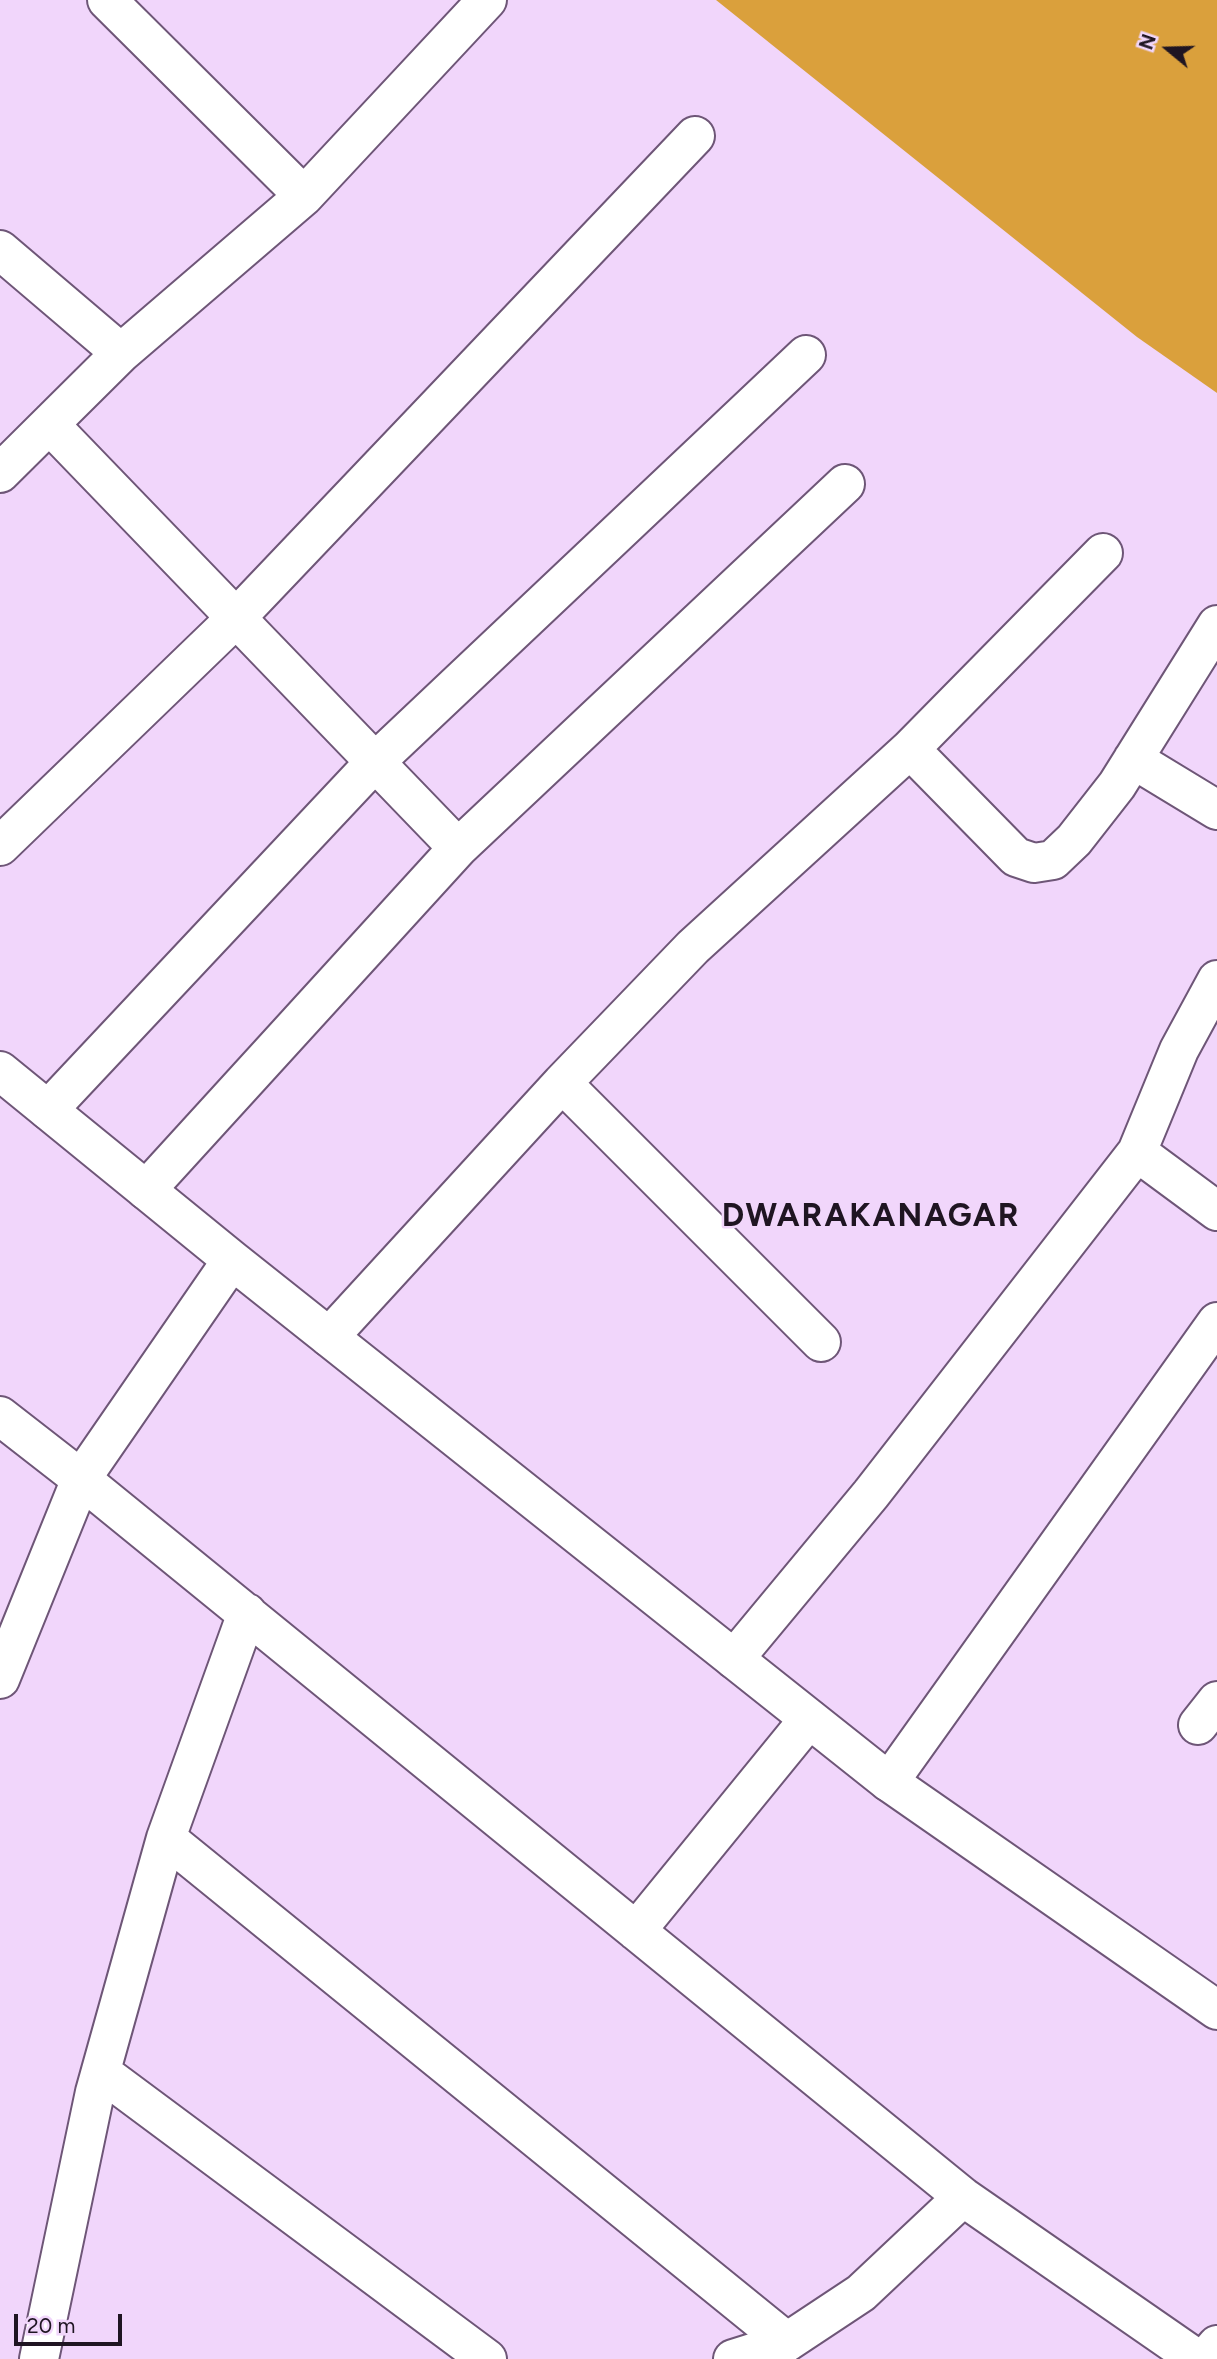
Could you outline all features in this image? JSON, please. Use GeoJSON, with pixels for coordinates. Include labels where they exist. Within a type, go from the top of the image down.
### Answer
{"type":"FeatureCollection","features":[{"type":"Feature","properties":{"kind":"street"},"geometry":{"type":"LineString","coordinates":[[0,473],[121,353],[304,196],[486,0]]}},
{"type":"Feature","properties":{"kind":"street"},"geometry":{"type":"LineString","coordinates":[[109,1],[304,196]]}},
{"type":"Feature","properties":{"kind":"street"},"geometry":{"type":"LineString","coordinates":[[0,846],[235,619],[695,136]]}},
{"type":"Feature","properties":{"kind":"street"},"geometry":{"type":"LineString","coordinates":[[0,250],[121,353]]}},
{"type":"Feature","properties":{"kind":"street"},"geometry":{"type":"LineString","coordinates":[[48,1110],[374,763],[806,355]]}},
{"type":"Feature","properties":{"kind":"street"},"geometry":{"type":"LineString","coordinates":[[50,425],[458,848]]}},
{"type":"Feature","properties":{"kind":"street"},"geometry":{"type":"LineString","coordinates":[[146,1190],[458,848],[845,484]]}},
{"type":"Feature","properties":{"kind":"street"},"geometry":{"type":"LineString","coordinates":[[329,1337],[562,1083],[694,947],[910,749],[1103,553]]}},
{"type":"Feature","properties":{"kind":"street"},"geometry":{"type":"LineString","coordinates":[[910,749],[996,840],[1016,857],[1034,863],[1054,860],[1074,840],[1133,759],[1217,625]]}},
{"type":"Feature","properties":{"kind":"street"},"geometry":{"type":"LineString","coordinates":[[1133,759],[1217,810]]}},
{"type":"Feature","properties":{"kind":"street"},"geometry":{"type":"LineString","coordinates":[[734,1659],[871,1494],[1137,1152],[1179,1051],[1217,980]]}},
{"type":"Feature","properties":{"kind":"street"},"geometry":{"type":"LineString","coordinates":[[0,1071],[232,1260],[889,1782],[1217,2010]]}},
{"type":"Feature","properties":{"kind":"street"},"geometry":{"type":"LineString","coordinates":[[562,1083],[821,1342]]}},
{"type":"Feature","properties":{"kind":"street"},"geometry":{"type":"LineString","coordinates":[[1137,1152],[1217,1211]]}},
{"type":"Feature","properties":{"kind":"street"},"geometry":{"type":"LineString","coordinates":[[0,1679],[81,1479],[232,1260]]}},
{"type":"Feature","properties":{"kind":"street"},"geometry":{"type":"LineString","coordinates":[[889,1782],[1217,1322]]}},
{"type":"Feature","properties":{"kind":"street"},"geometry":{"type":"LineString","coordinates":[[0,1416],[963,2197],[1197,2359]]}},
{"type":"Feature","properties":{"kind":"street"},"geometry":{"type":"LineString","coordinates":[[39,2359],[48,2306],[101,2072],[166,1838],[247,1614]]}},
{"type":"Feature","properties":{"kind":"street"},"geometry":{"type":"LineString","coordinates":[[636,1931],[810,1719]]}},
{"type":"Feature","properties":{"kind":"street"},"geometry":{"type":"LineString","coordinates":[[166,1838],[787,2342]]}},
{"type":"Feature","properties":{"kind":"street"},"geometry":{"type":"LineString","coordinates":[[101,2072],[487,2359]]}},
{"type":"Feature","properties":{"kind":"street"},"geometry":{"type":"LineString","coordinates":[[733,2359],[787,2342],[860,2293],[963,2197]]}},
{"type":"Feature","properties":{"kind":"street"},"geometry":{"type":"LineString","coordinates":[[1205,2359],[1217,2345]]}},
{"type":"Feature","properties":{"kind":"shaded area"},"geometry":{"type":"Polygon","coordinates":[[[716,0],[1217,0],[1217,393],[1137,337],[716,0]]]}},
{"type":"Feature","properties":{"kind":"district","name":"DWARAKANAGAR"},"geometry":{"type":"Point","coordinates":[871,1217]}}]}
